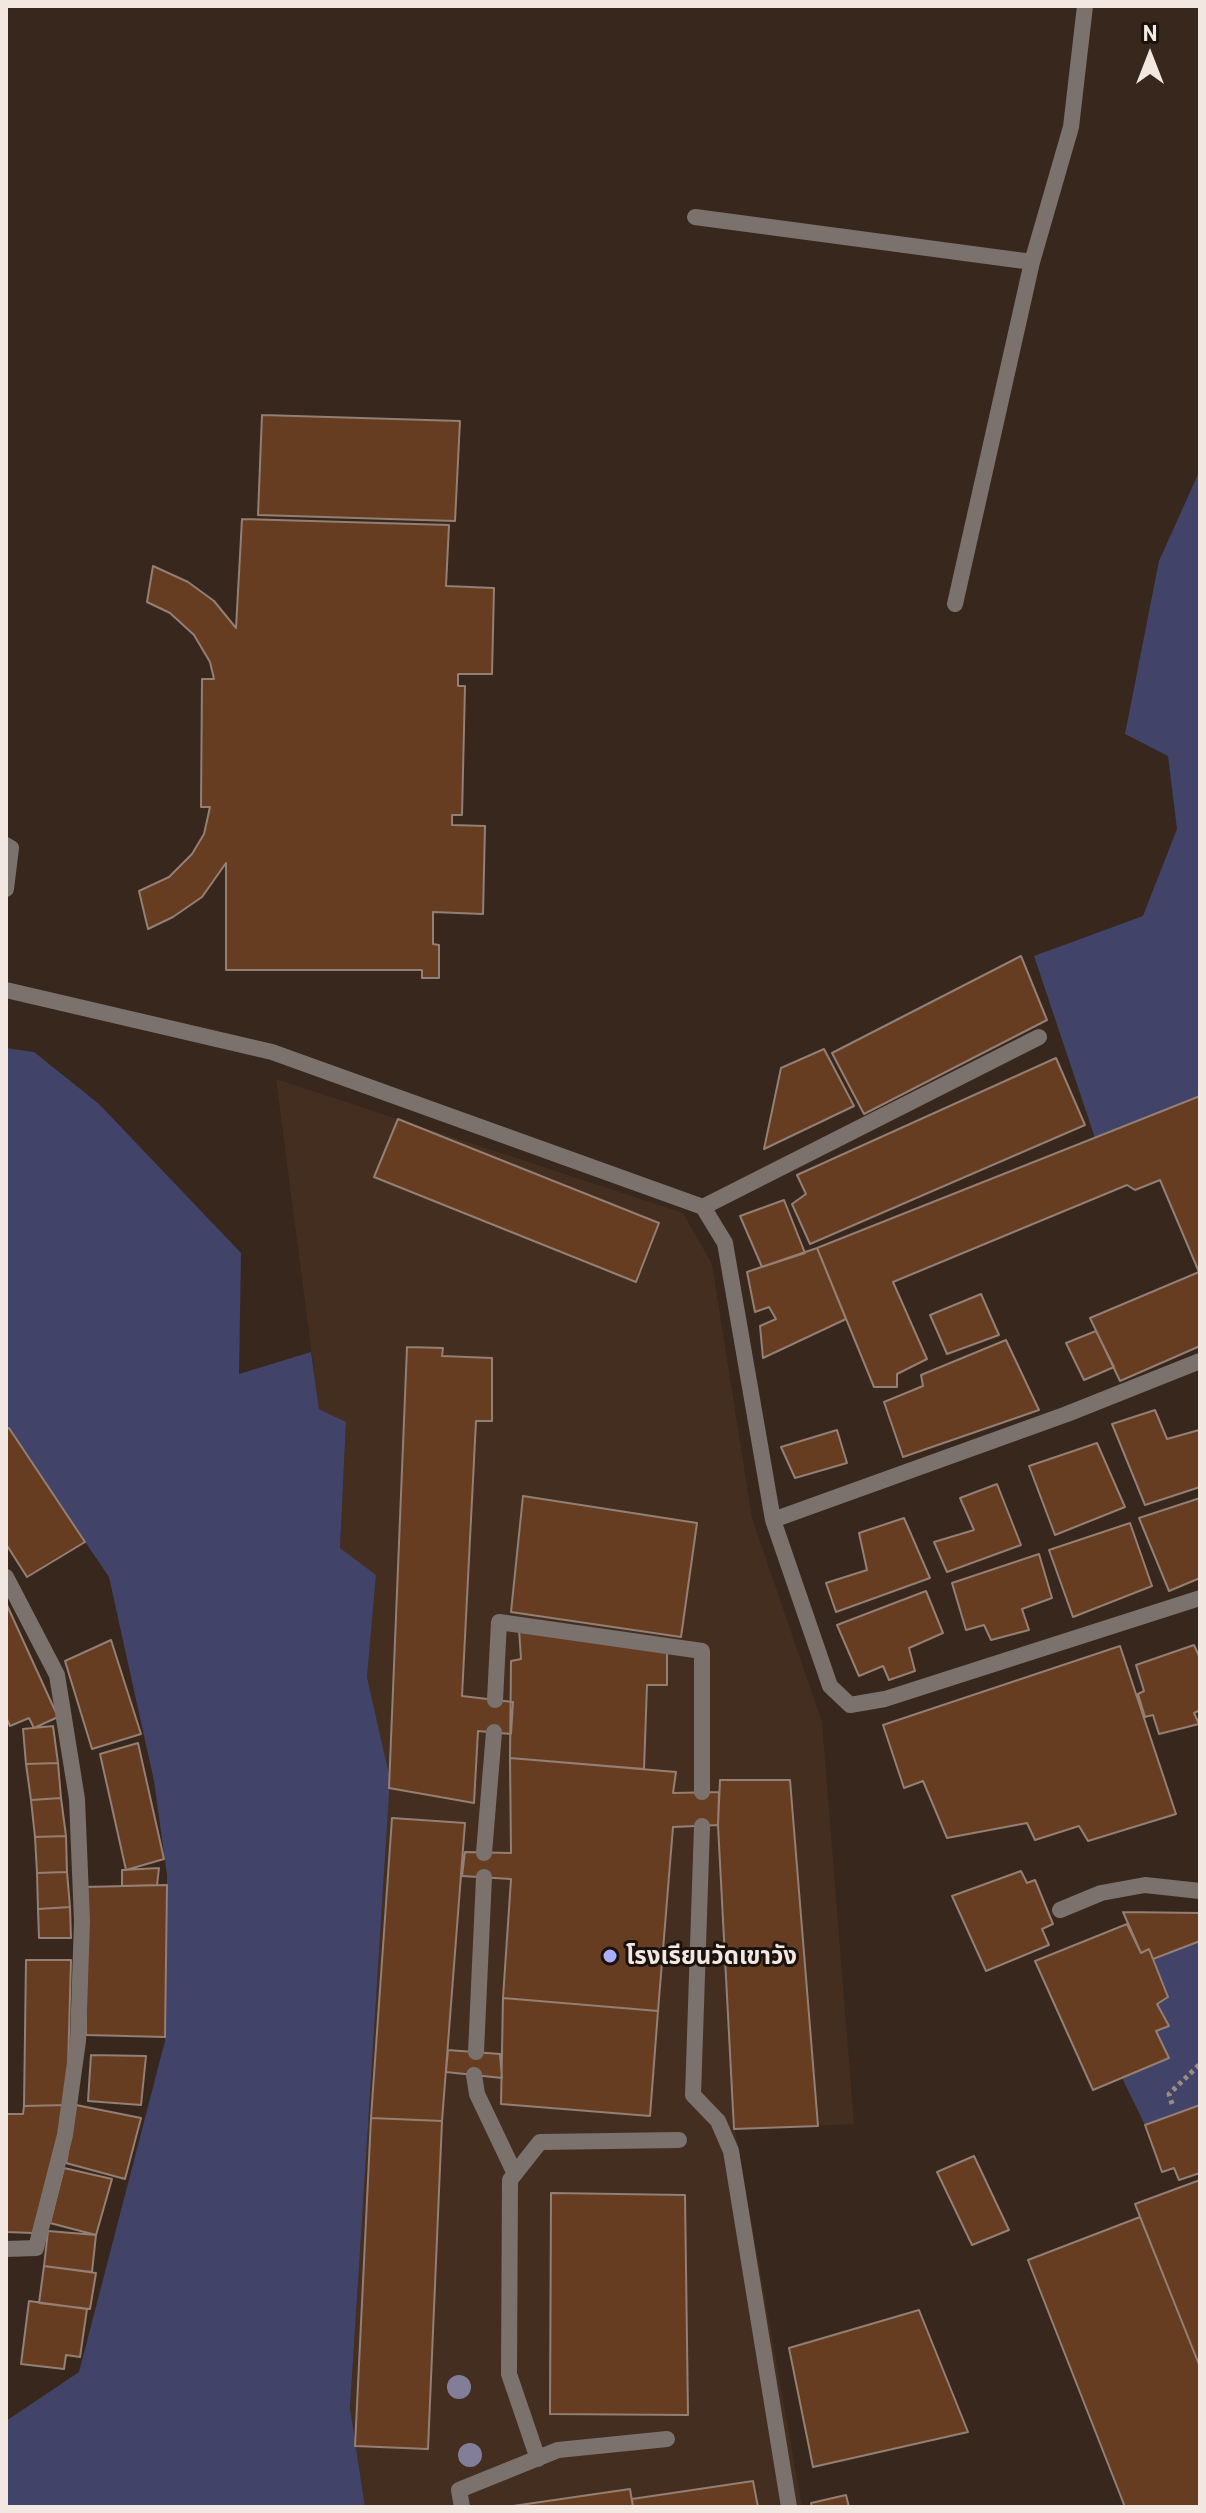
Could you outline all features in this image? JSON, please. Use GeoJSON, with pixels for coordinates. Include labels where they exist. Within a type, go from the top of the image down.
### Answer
{"type":"FeatureCollection","features":[{"type":"Feature","properties":{"kind":"street"},"geometry":{"type":"LineString","coordinates":[[955,604],[1032,262],[1071,127],[1085,6]]}},
{"type":"Feature","properties":{"kind":"street"},"geometry":{"type":"LineString","coordinates":[[695,217],[1032,262]]}},
{"type":"Feature","properties":{"kind":"street"},"geometry":{"type":"LineString","coordinates":[[6,845],[11,848],[6,889]]}},
{"type":"Feature","properties":{"kind":"street"},"geometry":{"type":"LineString","coordinates":[[6,990],[272,1052],[703,1207],[725,1243],[773,1520],[830,1686],[850,1705],[885,1699],[1200,1598]]}},
{"type":"Feature","properties":{"kind":"street"},"geometry":{"type":"LineString","coordinates":[[703,1207],[1039,1037]]}},
{"type":"Feature","properties":{"kind":"street"},"geometry":{"type":"LineString","coordinates":[[773,1520],[1067,1414],[1200,1361]]}},
{"type":"Feature","properties":{"kind":"street"},"geometry":{"type":"LineString","coordinates":[[6,1577],[57,1675],[77,1799],[82,1921],[78,2041],[65,2135],[36,2248],[6,2249]]}},
{"type":"Feature","properties":{"kind":"street"},"geometry":{"type":"LineString","coordinates":[[495,1700],[499,1622],[702,1651],[702,1792]]}},
{"type":"Feature","properties":{"kind":"street"},"geometry":{"type":"LineString","coordinates":[[484,1853],[494,1732]]}},
{"type":"Feature","properties":{"kind":"street"},"geometry":{"type":"LineString","coordinates":[[702,1826],[693,2095],[718,2121],[731,2151],[789,2507]]}},
{"type":"Feature","properties":{"kind":"street"},"geometry":{"type":"LineString","coordinates":[[476,2052],[484,1877]]}},
{"type":"Feature","properties":{"kind":"street"},"geometry":{"type":"LineString","coordinates":[[1060,1910],[1101,1893],[1145,1885],[1200,1891]]}},
{"type":"Feature","properties":{"kind":"street"},"geometry":{"type":"LineString","coordinates":[[474,2075],[477,2094],[515,2174]]}},
{"type":"Feature","properties":{"kind":"street"},"geometry":{"type":"LineString","coordinates":[[538,2459],[509,2374],[510,2180],[540,2142],[679,2140]]}},
{"type":"Feature","properties":{"kind":"street"},"geometry":{"type":"LineString","coordinates":[[462,2507],[459,2490],[558,2450],[667,2439]]}},
{"type":"Feature","properties":{"kind":"path"},"geometry":{"type":"LineString","coordinates":[[1172,2104],[1169,2094],[1200,2064]]}},
{"type":"Feature","properties":{"kind":"shaded area"},"geometry":{"type":"Polygon","coordinates":[[[1200,470],[1200,1096],[1095,1138],[1034,956],[1143,916],[1177,829],[1168,756],[1125,734],[1159,561],[1200,470]]]}},
{"type":"Feature","properties":{"kind":"shaded area"},"geometry":{"type":"Polygon","coordinates":[[[6,1048],[34,1052],[99,1104],[241,1253],[239,1374],[311,1352],[319,1409],[346,1422],[340,1548],[376,1575],[367,1677],[390,1779],[350,2408],[365,2507],[6,2507],[6,2421],[79,2372],[165,2041],[167,1875],[154,1781],[109,1577],[6,1425],[6,1048]]]}},
{"type":"Feature","properties":{"kind":"shaded area","name":"โรงเรียนวัดเขาวัง"},"geometry":{"type":"Polygon","coordinates":[[[276,1079],[683,1213],[712,1264],[752,1518],[822,1722],[854,2124],[735,2129],[802,2507],[365,2507],[350,2408],[390,1779],[367,1677],[376,1575],[340,1549],[346,1422],[319,1409],[276,1079]]]}},
{"type":"Feature","properties":{"kind":"shaded area"},"geometry":{"type":"Polygon","coordinates":[[[1200,1941],[1200,2105],[1145,2125],[1122,2078],[1168,2058],[1156,2031],[1169,2026],[1157,2004],[1168,1996],[1153,1959],[1200,1941]]]}},
{"type":"Feature","properties":{"kind":"building"},"geometry":{"type":"Polygon","coordinates":[[[262,415],[460,421],[455,521],[258,515],[262,415]]]}},
{"type":"Feature","properties":{"kind":"building"},"geometry":{"type":"Polygon","coordinates":[[[242,519],[449,525],[446,586],[494,588],[492,674],[458,674],[458,686],[465,686],[462,815],[452,815],[452,825],[485,826],[483,914],[433,912],[433,944],[439,945],[439,978],[422,978],[422,970],[226,970],[226,863],[202,897],[173,917],[148,929],[139,891],[169,877],[192,854],[204,834],[210,807],[201,807],[202,679],[214,679],[210,662],[194,635],[170,613],[147,602],[153,566],[188,582],[214,601],[236,628],[242,519]]]}},
{"type":"Feature","properties":{"kind":"building"},"geometry":{"type":"Polygon","coordinates":[[[1021,956],[1047,1020],[864,1114],[832,1053],[1021,956]]]}},
{"type":"Feature","properties":{"kind":"building"},"geometry":{"type":"Polygon","coordinates":[[[824,1049],[854,1106],[764,1149],[781,1068],[824,1049]]]}},
{"type":"Feature","properties":{"kind":"building"},"geometry":{"type":"Polygon","coordinates":[[[1056,1058],[1085,1125],[810,1244],[792,1204],[806,1194],[797,1175],[1056,1058]]]}},
{"type":"Feature","properties":{"kind":"building"},"geometry":{"type":"Polygon","coordinates":[[[1200,1096],[1200,1346],[1120,1381],[1090,1318],[1199,1272],[1160,1180],[1135,1190],[1127,1185],[893,1282],[927,1359],[897,1374],[897,1387],[874,1387],[817,1248],[1200,1096]]]}},
{"type":"Feature","properties":{"kind":"building"},"geometry":{"type":"Polygon","coordinates":[[[398,1119],[659,1223],[636,1282],[374,1177],[398,1119]]]}},
{"type":"Feature","properties":{"kind":"building"},"geometry":{"type":"Polygon","coordinates":[[[784,1200],[805,1253],[762,1267],[740,1216],[784,1200]]]}},
{"type":"Feature","properties":{"kind":"building"},"geometry":{"type":"Polygon","coordinates":[[[817,1248],[846,1319],[763,1358],[760,1326],[776,1319],[769,1307],[755,1312],[747,1272],[817,1248]]]}},
{"type":"Feature","properties":{"kind":"building"},"geometry":{"type":"Polygon","coordinates":[[[981,1294],[999,1335],[947,1354],[930,1315],[981,1294]]]}},
{"type":"Feature","properties":{"kind":"building"},"geometry":{"type":"Polygon","coordinates":[[[1096,1331],[1114,1367],[1084,1380],[1066,1343],[1096,1331]]]}},
{"type":"Feature","properties":{"kind":"building"},"geometry":{"type":"Polygon","coordinates":[[[1006,1340],[1039,1410],[903,1457],[884,1402],[923,1386],[921,1375],[1006,1340]]]}},
{"type":"Feature","properties":{"kind":"building"},"geometry":{"type":"Polygon","coordinates":[[[407,1347],[443,1348],[442,1356],[492,1358],[492,1421],[476,1421],[462,1696],[513,1702],[511,1734],[478,1731],[474,1803],[389,1788],[407,1347]]]}},
{"type":"Feature","properties":{"kind":"building"},"geometry":{"type":"Polygon","coordinates":[[[1155,1410],[1167,1439],[1199,1430],[1200,1487],[1145,1505],[1112,1424],[1155,1410]]]}},
{"type":"Feature","properties":{"kind":"building"},"geometry":{"type":"Polygon","coordinates":[[[9,1428],[85,1542],[27,1577],[6,1544],[6,1429],[9,1428]]]}},
{"type":"Feature","properties":{"kind":"building"},"geometry":{"type":"Polygon","coordinates":[[[837,1430],[847,1463],[795,1478],[781,1447],[837,1430]]]}},
{"type":"Feature","properties":{"kind":"building"},"geometry":{"type":"Polygon","coordinates":[[[1097,1443],[1125,1507],[1055,1535],[1029,1466],[1097,1443]]]}},
{"type":"Feature","properties":{"kind":"building"},"geometry":{"type":"Polygon","coordinates":[[[997,1484],[1021,1545],[947,1572],[934,1542],[974,1530],[960,1498],[997,1484]]]}},
{"type":"Feature","properties":{"kind":"building"},"geometry":{"type":"Polygon","coordinates":[[[523,1496],[697,1523],[681,1637],[511,1612],[523,1496]]]}},
{"type":"Feature","properties":{"kind":"building"},"geometry":{"type":"Polygon","coordinates":[[[1200,1498],[1200,1578],[1169,1591],[1139,1518],[1200,1498]]]}},
{"type":"Feature","properties":{"kind":"building"},"geometry":{"type":"Polygon","coordinates":[[[904,1518],[930,1578],[836,1612],[826,1583],[867,1570],[859,1533],[904,1518]]]}},
{"type":"Feature","properties":{"kind":"building"},"geometry":{"type":"Polygon","coordinates":[[[1130,1523],[1152,1586],[1073,1617],[1049,1550],[1130,1523]]]}},
{"type":"Feature","properties":{"kind":"building"},"geometry":{"type":"Polygon","coordinates":[[[1039,1554],[1052,1598],[1022,1609],[1029,1630],[991,1640],[984,1625],[966,1630],[952,1583],[1039,1554]]]}},
{"type":"Feature","properties":{"kind":"building"},"geometry":{"type":"Polygon","coordinates":[[[926,1591],[943,1633],[909,1648],[915,1671],[889,1680],[883,1666],[859,1676],[837,1625],[926,1591]]]}},
{"type":"Feature","properties":{"kind":"building"},"geometry":{"type":"Polygon","coordinates":[[[6,1603],[58,1717],[34,1728],[29,1718],[10,1726],[6,1717],[6,1603]]]}},
{"type":"Feature","properties":{"kind":"building"},"geometry":{"type":"Polygon","coordinates":[[[519,1629],[667,1652],[667,1685],[647,1685],[644,1769],[510,1758],[511,1661],[521,1659],[519,1629]]]}},
{"type":"Feature","properties":{"kind":"building"},"geometry":{"type":"Polygon","coordinates":[[[111,1640],[141,1734],[92,1749],[65,1661],[111,1640]]]}},
{"type":"Feature","properties":{"kind":"building"},"geometry":{"type":"Polygon","coordinates":[[[1194,1645],[1200,1658],[1200,1710],[1194,1713],[1199,1724],[1159,1734],[1153,1715],[1145,1717],[1138,1694],[1144,1691],[1136,1665],[1194,1645]]]}},
{"type":"Feature","properties":{"kind":"building"},"geometry":{"type":"Polygon","coordinates":[[[1120,1646],[1176,1814],[1088,1841],[1079,1826],[1035,1840],[1027,1823],[947,1838],[923,1781],[904,1788],[883,1725],[1120,1646]]]}},
{"type":"Feature","properties":{"kind":"building"},"geometry":{"type":"Polygon","coordinates":[[[53,1726],[58,1763],[26,1764],[23,1729],[53,1726]]]}},
{"type":"Feature","properties":{"kind":"building"},"geometry":{"type":"Polygon","coordinates":[[[138,1743],[164,1859],[126,1870],[100,1754],[138,1743]]]}},
{"type":"Feature","properties":{"kind":"building"},"geometry":{"type":"Polygon","coordinates":[[[510,1758],[676,1772],[673,1793],[719,1792],[718,1825],[673,1827],[658,2011],[503,1998],[511,1879],[462,1876],[465,1852],[511,1853],[510,1758]]]}},
{"type":"Feature","properties":{"kind":"building"},"geometry":{"type":"Polygon","coordinates":[[[58,1763],[61,1798],[31,1800],[26,1764],[58,1763]]]}},
{"type":"Feature","properties":{"kind":"building"},"geometry":{"type":"Polygon","coordinates":[[[720,1780],[790,1780],[818,2126],[734,2129],[718,1825],[720,1780]]]}},
{"type":"Feature","properties":{"kind":"building"},"geometry":{"type":"Polygon","coordinates":[[[61,1798],[66,1836],[35,1837],[31,1800],[61,1798]]]}},
{"type":"Feature","properties":{"kind":"building"},"geometry":{"type":"Polygon","coordinates":[[[392,1818],[465,1823],[442,2121],[371,2118],[392,1818]]]}},
{"type":"Feature","properties":{"kind":"building"},"geometry":{"type":"Polygon","coordinates":[[[66,1836],[67,1872],[37,1873],[35,1837],[66,1836]]]}},
{"type":"Feature","properties":{"kind":"building"},"geometry":{"type":"Polygon","coordinates":[[[159,1868],[157,1885],[122,1886],[122,1870],[159,1868]]]}},
{"type":"Feature","properties":{"kind":"building"},"geometry":{"type":"Polygon","coordinates":[[[1021,1871],[1027,1883],[1035,1880],[1053,1924],[1042,1929],[1049,1945],[986,1971],[952,1896],[1021,1871]]]}},
{"type":"Feature","properties":{"kind":"building"},"geometry":{"type":"Polygon","coordinates":[[[67,1872],[70,1907],[38,1909],[37,1873],[67,1872]]]}},
{"type":"Feature","properties":{"kind":"building"},"geometry":{"type":"Polygon","coordinates":[[[167,1885],[165,2037],[86,2035],[84,1887],[167,1885]]]}},
{"type":"Feature","properties":{"kind":"building"},"geometry":{"type":"Polygon","coordinates":[[[70,1907],[71,1938],[39,1938],[38,1909],[70,1907]]]}},
{"type":"Feature","properties":{"kind":"building"},"geometry":{"type":"Polygon","coordinates":[[[1123,1912],[1200,1913],[1200,1941],[1153,1959],[1149,1949],[1141,1953],[1123,1912]]]}},
{"type":"Feature","properties":{"kind":"building"},"geometry":{"type":"Polygon","coordinates":[[[1127,1924],[1141,1953],[1149,1949],[1168,1997],[1157,2004],[1169,2026],[1156,2031],[1169,2058],[1093,2090],[1035,1961],[1127,1924]]]}},
{"type":"Feature","properties":{"kind":"building"},"geometry":{"type":"Polygon","coordinates":[[[26,1960],[71,1960],[67,2105],[24,2106],[26,1960]]]}},
{"type":"Feature","properties":{"kind":"building"},"geometry":{"type":"Polygon","coordinates":[[[503,1998],[658,2011],[650,2116],[501,2104],[503,1998]]]}},
{"type":"Feature","properties":{"kind":"building"},"geometry":{"type":"Polygon","coordinates":[[[448,2050],[500,2054],[502,2078],[446,2072],[448,2050]]]}},
{"type":"Feature","properties":{"kind":"building"},"geometry":{"type":"Polygon","coordinates":[[[91,2055],[146,2056],[141,2105],[88,2101],[91,2055]]]}},
{"type":"Feature","properties":{"kind":"building"},"geometry":{"type":"Polygon","coordinates":[[[67,2105],[33,2233],[6,2232],[6,2114],[23,2114],[24,2106],[67,2105]]]}},
{"type":"Feature","properties":{"kind":"building"},"geometry":{"type":"Polygon","coordinates":[[[76,2105],[141,2118],[125,2179],[66,2163],[76,2105]]]}},
{"type":"Feature","properties":{"kind":"building"},"geometry":{"type":"Polygon","coordinates":[[[1200,2105],[1200,2173],[1179,2180],[1174,2168],[1162,2172],[1145,2125],[1200,2105]]]}},
{"type":"Feature","properties":{"kind":"building"},"geometry":{"type":"Polygon","coordinates":[[[371,2118],[442,2121],[428,2449],[355,2446],[371,2118]]]}},
{"type":"Feature","properties":{"kind":"building"},"geometry":{"type":"Polygon","coordinates":[[[974,2156],[1009,2230],[972,2245],[937,2172],[974,2156]]]}},
{"type":"Feature","properties":{"kind":"building"},"geometry":{"type":"Polygon","coordinates":[[[64,2168],[112,2179],[96,2235],[50,2223],[64,2168]]]}},
{"type":"Feature","properties":{"kind":"building"},"geometry":{"type":"Polygon","coordinates":[[[1200,2180],[1200,2367],[1135,2204],[1200,2180]]]}},
{"type":"Feature","properties":{"kind":"building"},"geometry":{"type":"Polygon","coordinates":[[[551,2193],[685,2195],[688,2415],[550,2414],[551,2193]]]}},
{"type":"Feature","properties":{"kind":"building"},"geometry":{"type":"Polygon","coordinates":[[[1140,2217],[1200,2367],[1200,2507],[1125,2507],[1028,2260],[1140,2217]]]}},
{"type":"Feature","properties":{"kind":"building"},"geometry":{"type":"Polygon","coordinates":[[[48,2231],[96,2235],[92,2272],[44,2266],[48,2231]]]}},
{"type":"Feature","properties":{"kind":"building"},"geometry":{"type":"Polygon","coordinates":[[[44,2266],[96,2273],[90,2309],[39,2303],[44,2266]]]}},
{"type":"Feature","properties":{"kind":"building"},"geometry":{"type":"Polygon","coordinates":[[[29,2301],[87,2309],[80,2357],[66,2355],[64,2369],[21,2364],[29,2301]]]}},
{"type":"Feature","properties":{"kind":"building"},"geometry":{"type":"Polygon","coordinates":[[[919,2310],[968,2432],[813,2467],[789,2348],[919,2310]]]}},
{"type":"Feature","properties":{"kind":"building"},"geometry":{"type":"Polygon","coordinates":[[[753,2481],[758,2507],[633,2507],[632,2499],[753,2481]]]}},
{"type":"Feature","properties":{"kind":"building"},"geometry":{"type":"Polygon","coordinates":[[[630,2489],[633,2507],[513,2506],[630,2489]]]}},
{"type":"Feature","properties":{"kind":"building"},"geometry":{"type":"Polygon","coordinates":[[[846,2495],[849,2507],[812,2507],[811,2503],[846,2495]]]}},
{"type":"Feature","properties":{"kind":"place","name":"โรงเรียนวัดเขาวัง"},"geometry":{"type":"Point","coordinates":[610,1956]}}]}
